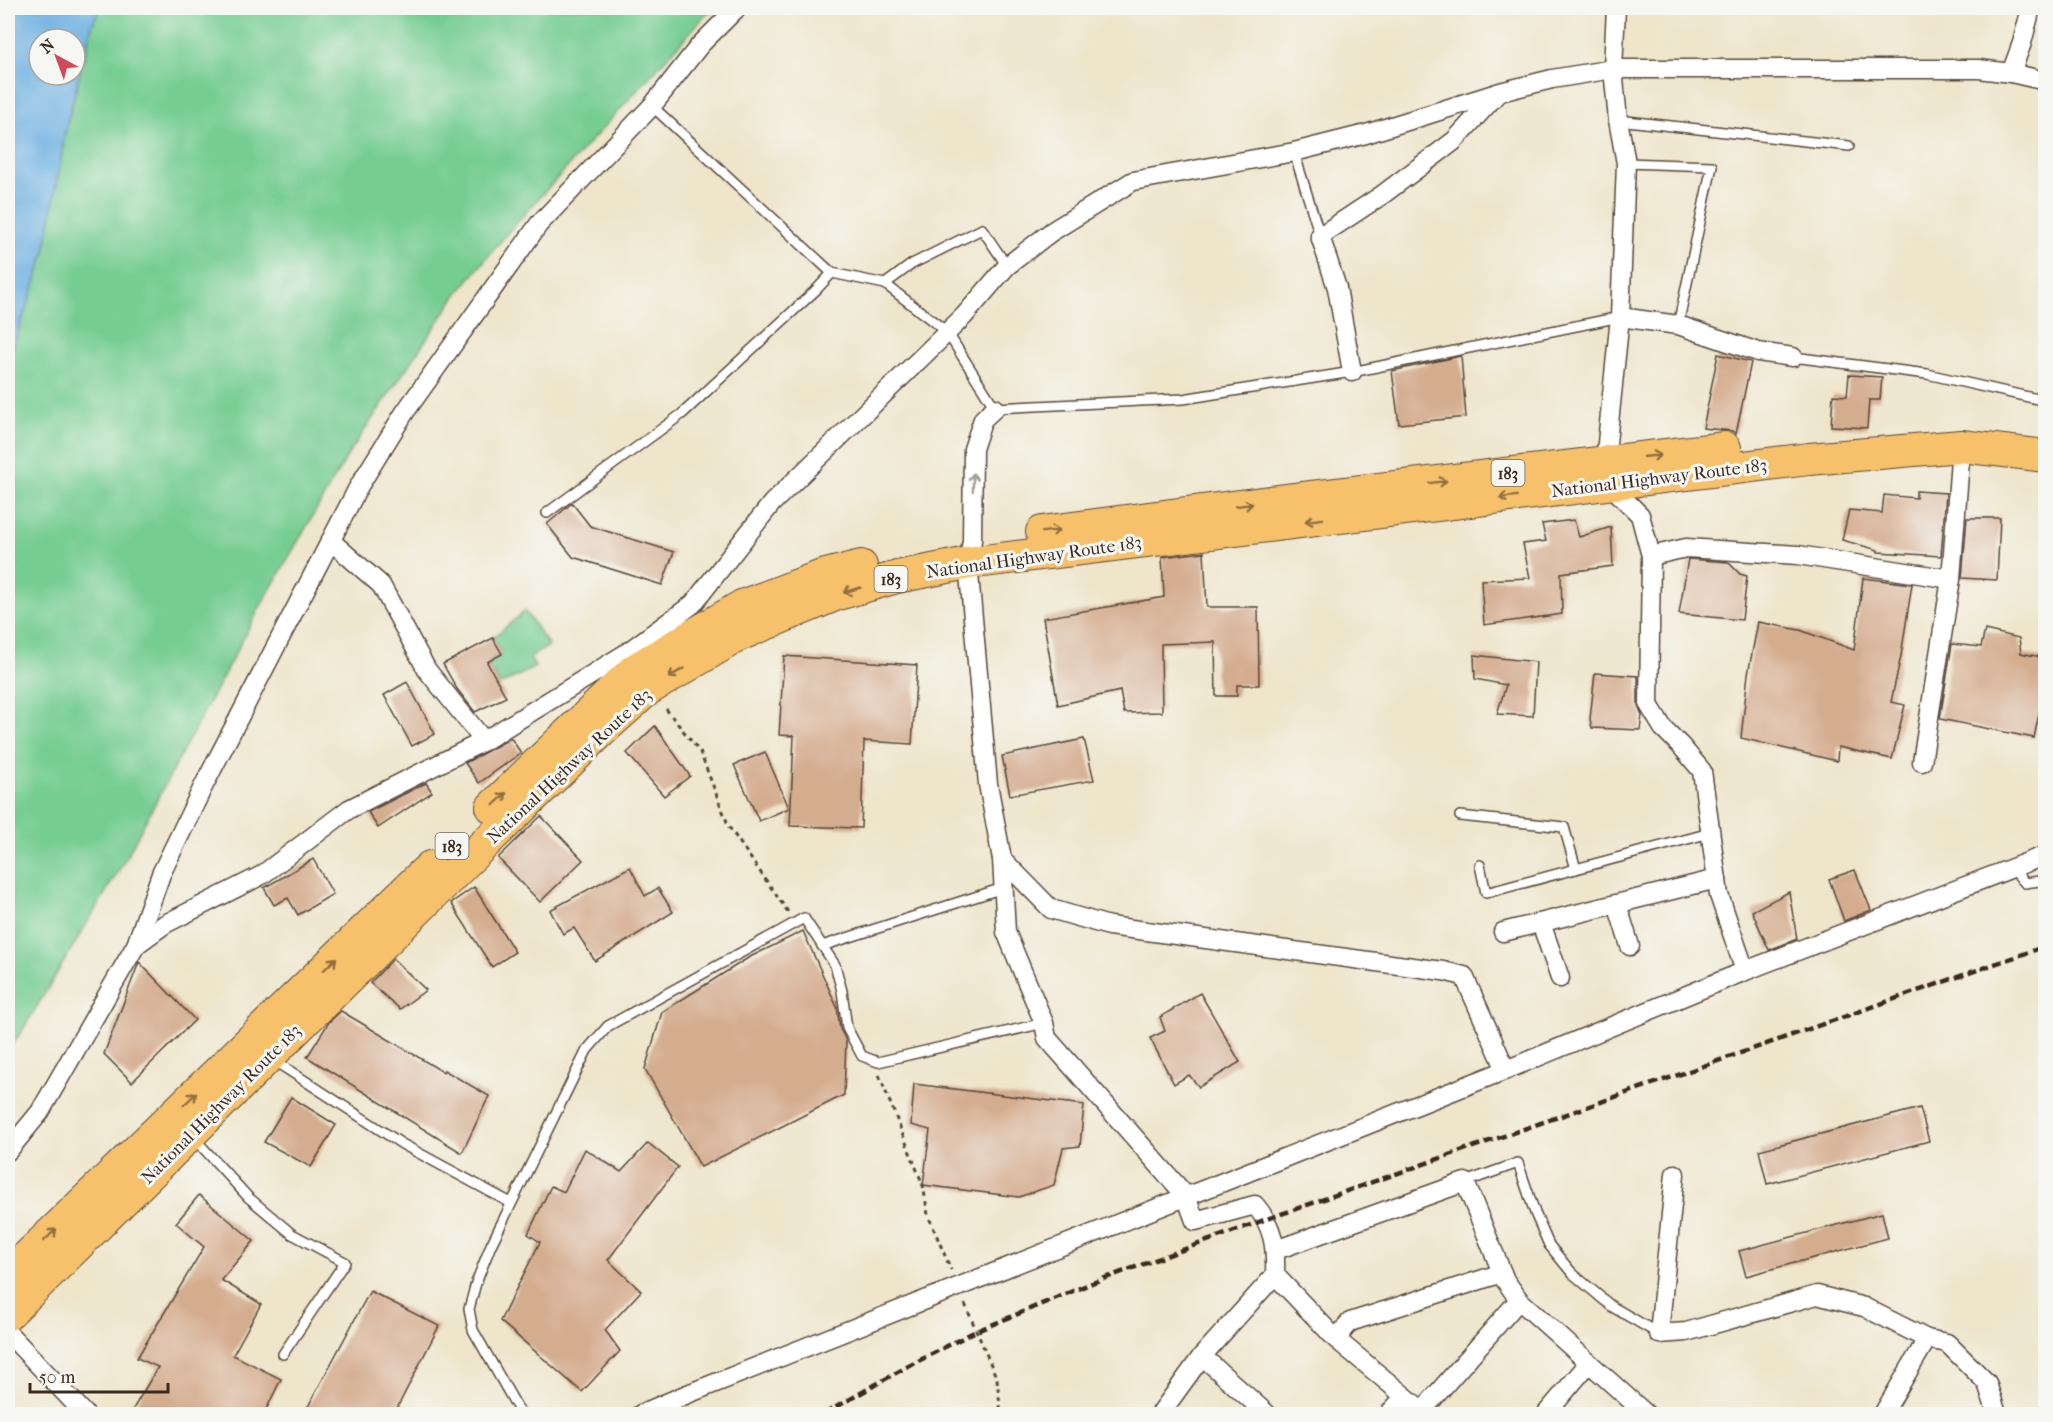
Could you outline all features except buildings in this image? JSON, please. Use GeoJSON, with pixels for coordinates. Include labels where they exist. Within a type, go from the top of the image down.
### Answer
{"type":"FeatureCollection","features":[{"type":"Feature","properties":{"kind":"highway","name":"National Highway Route 183"},"geometry":{"type":"LineString","coordinates":[[8,1275],[635,671],[739,635],[835,595],[970,552],[1607,473],[1802,440],[1960,429],[2046,439]]}},
{"type":"Feature","properties":{"kind":"highway","name":"National Highway Route 183"},"geometry":{"type":"LineString","coordinates":[[1607,473],[1961,446],[2046,456]]}},
{"type":"Feature","properties":{"kind":"highway","name":"National Highway Route 183"},"geometry":{"type":"LineString","coordinates":[[8,1314],[609,724],[635,671]]}},
{"type":"Feature","properties":{"kind":"street"},"geometry":{"type":"LineString","coordinates":[[8,1151],[40,1112],[136,945],[161,874],[266,664],[359,486],[405,412],[539,224],[652,106],[700,45],[737,8]]}},
{"type":"Feature","properties":{"kind":"street"},"geometry":{"type":"LineString","coordinates":[[1616,8],[1613,69],[1618,120],[1626,163],[1620,317],[1607,473],[1640,514],[1651,556],[1649,705],[1663,728],[1702,771],[1719,895],[1745,971]]}},
{"type":"Feature","properties":{"kind":"street"},"geometry":{"type":"LineString","coordinates":[[2011,73],[2031,8]]}},
{"type":"Feature","properties":{"kind":"street"},"geometry":{"type":"LineString","coordinates":[[136,945],[165,924],[262,875],[349,809],[484,741],[635,671],[693,604],[772,503],[964,316],[1007,266],[1051,232],[1133,181],[1294,152],[1366,134],[1500,92],[1613,69],[1979,69],[2046,81]]}},
{"type":"Feature","properties":{"kind":"street"},"geometry":{"type":"LineString","coordinates":[[1352,372],[1337,288],[1320,236],[1382,195],[1454,141],[1500,92]]}},
{"type":"Feature","properties":{"kind":"street"},"geometry":{"type":"LineString","coordinates":[[1620,317],[1678,325],[1758,352],[1793,357]]}},
{"type":"Feature","properties":{"kind":"street"},"geometry":{"type":"LineString","coordinates":[[995,408],[983,419],[973,449],[970,552],[988,784],[1002,859],[1006,932],[1044,1023],[1047,1038],[1186,1196],[1195,1221],[1254,1205],[1267,1219],[1276,1250],[1275,1275],[1202,1356],[1160,1414]]}},
{"type":"Feature","properties":{"kind":"street"},"geometry":{"type":"LineString","coordinates":[[1922,762],[1951,579],[1961,446]]}},
{"type":"Feature","properties":{"kind":"street"},"geometry":{"type":"LineString","coordinates":[[331,541],[381,585],[427,670],[484,741]]}},
{"type":"Feature","properties":{"kind":"street"},"geometry":{"type":"LineString","coordinates":[[1651,556],[1686,548],[1798,555],[1951,579]]}},
{"type":"Feature","properties":{"kind":"street"},"geometry":{"type":"LineString","coordinates":[[641,1414],[1506,1070],[1745,971],[2046,855]]}},
{"type":"Feature","properties":{"kind":"street"},"geometry":{"type":"LineString","coordinates":[[1002,859],[1051,909],[1108,926],[1464,975],[1506,1070]]}},
{"type":"Feature","properties":{"kind":"street"},"geometry":{"type":"LineString","coordinates":[[1503,932],[1717,879]]}},
{"type":"Feature","properties":{"kind":"street"},"geometry":{"type":"LineString","coordinates":[[1617,904],[1630,946]]}},
{"type":"Feature","properties":{"kind":"street"},"geometry":{"type":"LineString","coordinates":[[1541,922],[1560,978]]}},
{"type":"Feature","properties":{"kind":"street"},"geometry":{"type":"LineString","coordinates":[[1675,1174],[1659,1334],[1686,1332],[1817,1295],[1864,1307],[1927,1339],[1947,1343],[1988,1383],[1997,1414]]}},
{"type":"Feature","properties":{"kind":"street"},"geometry":{"type":"LineString","coordinates":[[1276,1250],[1465,1182],[1502,1273],[1519,1300],[1646,1414]]}},
{"type":"Feature","properties":{"kind":"street"},"geometry":{"type":"LineString","coordinates":[[1336,1339],[1350,1322],[1502,1273]]}},
{"type":"Feature","properties":{"kind":"street"},"geometry":{"type":"LineString","coordinates":[[1275,1275],[1336,1339],[1424,1413],[1519,1300]]}},
{"type":"Feature","properties":{"kind":"street"},"geometry":{"type":"LineString","coordinates":[[8,1333],[85,1414]]}},
{"type":"Feature","properties":{"kind":"street"},"geometry":{"type":"LineString","coordinates":[[1883,1414],[1927,1339]]}},
{"type":"Feature","properties":{"kind":"street"},"geometry":{"type":"LineString","coordinates":[[1202,1356],[1267,1414]]}},
{"type":"Feature","properties":{"kind":"street"},"geometry":{"type":"LineString","coordinates":[[1546,1414],[1589,1363]]}},
{"type":"Feature","properties":{"kind":"street"},"geometry":{"type":"LineString","coordinates":[[1389,1414],[1404,1397]]}},
{"type":"Feature","properties":{"kind":"lane"},"geometry":{"type":"LineString","coordinates":[[652,106],[832,273],[885,284],[947,332],[995,408],[1183,399],[1352,372],[1620,317]]}},
{"type":"Feature","properties":{"kind":"lane"},"geometry":{"type":"LineString","coordinates":[[1618,120],[1849,146]]}},
{"type":"Feature","properties":{"kind":"lane"},"geometry":{"type":"LineString","coordinates":[[1294,152],[1320,236]]}},
{"type":"Feature","properties":{"kind":"lane"},"geometry":{"type":"LineString","coordinates":[[1626,163],[1712,166],[1678,325]]}},
{"type":"Feature","properties":{"kind":"lane"},"geometry":{"type":"LineString","coordinates":[[885,284],[912,264],[982,229],[1007,266]]}},
{"type":"Feature","properties":{"kind":"lane"},"geometry":{"type":"LineString","coordinates":[[547,513],[682,414],[832,273]]}},
{"type":"Feature","properties":{"kind":"lane"},"geometry":{"type":"LineString","coordinates":[[1793,357],[1927,374],[2046,401]]}},
{"type":"Feature","properties":{"kind":"lane"},"geometry":{"type":"LineString","coordinates":[[1460,816],[1564,827],[1576,869]]}},
{"type":"Feature","properties":{"kind":"lane"},"geometry":{"type":"LineString","coordinates":[[1480,865],[1486,893],[1710,832]]}},
{"type":"Feature","properties":{"kind":"lane"},"geometry":{"type":"LineString","coordinates":[[2012,868],[2025,883],[2046,880]]}},
{"type":"Feature","properties":{"kind":"lane"},"geometry":{"type":"LineString","coordinates":[[822,946],[1003,888]]}},
{"type":"Feature","properties":{"kind":"lane"},"geometry":{"type":"LineString","coordinates":[[521,1414],[473,1330],[469,1308],[491,1245],[586,1050],[608,1026],[804,918],[835,965],[842,991],[847,1028],[862,1056],[878,1062],[1044,1023]]}},
{"type":"Feature","properties":{"kind":"lane"},"geometry":{"type":"LineString","coordinates":[[269,1057],[402,1144],[512,1203]]}},
{"type":"Feature","properties":{"kind":"lane"},"geometry":{"type":"LineString","coordinates":[[190,1134],[248,1197],[292,1234],[345,1262],[283,1354]]}},
{"type":"Feature","properties":{"kind":"lane"},"geometry":{"type":"LineString","coordinates":[[1465,1182],[1518,1163],[1535,1214],[1549,1245],[1572,1273],[1611,1306],[1659,1334]]}},
{"type":"Feature","properties":{"kind":"path"},"geometry":{"type":"LineString","coordinates":[[635,671],[700,752],[729,827],[796,923]]}},
{"type":"Feature","properties":{"kind":"path"},"geometry":{"type":"LineString","coordinates":[[872,1060],[923,1185],[928,1215],[997,1379],[1001,1414]]}},
{"type":"Feature","properties":{"kind":"green space"},"geometry":{"type":"Polygon","coordinates":[[[100,8],[715,8],[705,16],[509,231],[457,294],[349,453],[260,607],[121,867],[22,1031],[8,1050],[8,362],[45,253],[66,128],[76,87],[87,87],[87,45],[92,25],[100,8]]]}},
{"type":"Feature","properties":{"kind":"green space"},"geometry":{"type":"Polygon","coordinates":[[[525,611],[549,646],[530,657],[535,667],[500,685],[487,662],[502,654],[493,638],[525,611]]]}},
{"type":"Feature","properties":{"kind":"water"},"geometry":{"type":"Polygon","coordinates":[[[12,8],[100,8],[92,25],[87,45],[87,27],[27,27],[27,87],[76,87],[66,128],[45,253],[8,362],[8,21],[12,8]]]}},
{"type":"Feature","properties":{"kind":"railway"},"geometry":{"type":"LineString","coordinates":[[824,1414],[972,1333],[1092,1283],[1267,1219],[2046,946]]}}]}
